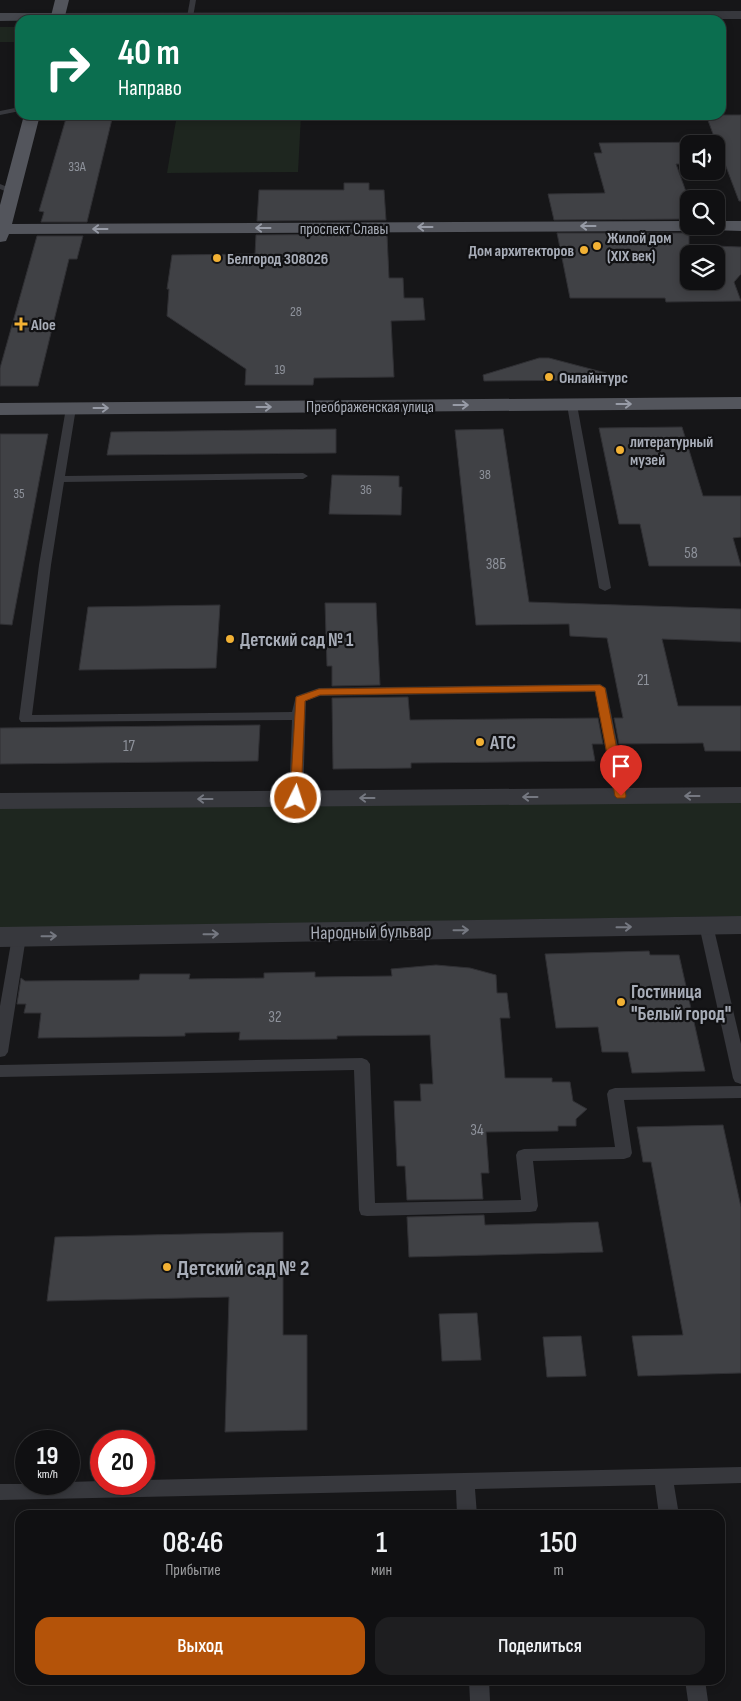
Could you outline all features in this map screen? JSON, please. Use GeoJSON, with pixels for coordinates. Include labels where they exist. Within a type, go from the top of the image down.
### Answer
{"type":"FeatureCollection","features":[{"type":"Feature","properties":{"kind":"main road"},"geometry":{"type":"LineString","coordinates":[[58,15],[62,0]]}},
{"type":"Feature","properties":{"kind":"main road"},"geometry":{"type":"LineString","coordinates":[[0,17],[15,17]]}},
{"type":"Feature","properties":{"kind":"main road"},"geometry":{"type":"LineString","coordinates":[[1,232],[6,189],[30,120]]}},
{"type":"Feature","properties":{"kind":"main road","name":"проспект Славы"},"geometry":{"type":"LineString","coordinates":[[1,232],[680,226]]}},
{"type":"Feature","properties":{"kind":"main road"},"geometry":{"type":"LineString","coordinates":[[725,226],[741,226]]}},
{"type":"Feature","properties":{"kind":"main road","name":"Преображенская улица"},"geometry":{"type":"LineString","coordinates":[[0,409],[741,403]]}},
{"type":"Feature","properties":{"kind":"street"},"geometry":{"type":"LineString","coordinates":[[726,15],[741,15]]}},
{"type":"Feature","properties":{"kind":"street"},"geometry":{"type":"LineString","coordinates":[[0,801],[741,795]]}},
{"type":"Feature","properties":{"kind":"street","name":"Народный бульвар"},"geometry":{"type":"LineString","coordinates":[[9,937],[741,925]]}},
{"type":"Feature","properties":{"kind":"lane"},"geometry":{"type":"LineString","coordinates":[[190,15],[193,0]]}},
{"type":"Feature","properties":{"kind":"lane"},"geometry":{"type":"LineString","coordinates":[[0,113],[15,110]]}},
{"type":"Feature","properties":{"kind":"lane"},"geometry":{"type":"LineString","coordinates":[[572,405],[605,588]]}},
{"type":"Feature","properties":{"kind":"lane"},"geometry":{"type":"LineString","coordinates":[[71,408],[45,565],[25,719],[298,716]]}},
{"type":"Feature","properties":{"kind":"lane"},"geometry":{"type":"LineString","coordinates":[[59,479],[303,476]]}},
{"type":"Feature","properties":{"kind":"lane"},"geometry":{"type":"LineString","coordinates":[[296,798],[300,699],[319,692],[600,688],[621,796]]}},
{"type":"Feature","properties":{"kind":"lane"},"geometry":{"type":"LineString","coordinates":[[706,926],[741,1078]]}},
{"type":"Feature","properties":{"kind":"lane"},"geometry":{"type":"LineString","coordinates":[[0,1052],[9,937]]}},
{"type":"Feature","properties":{"kind":"lane"},"geometry":{"type":"LineString","coordinates":[[0,1071],[362,1064],[367,1210],[530,1206],[524,1155],[624,1153],[614,1094],[741,1092]]}},
{"type":"Feature","properties":{"kind":"lane"},"geometry":{"type":"LineString","coordinates":[[0,1492],[741,1475]]}},
{"type":"Feature","properties":{"kind":"lane"},"geometry":{"type":"LineString","coordinates":[[663,1476],[668,1510]]}},
{"type":"Feature","properties":{"kind":"lane"},"geometry":{"type":"LineString","coordinates":[[465,1482],[467,1510]]}},
{"type":"Feature","properties":{"kind":"lane"},"geometry":{"type":"LineString","coordinates":[[479,1685],[480,1701]]}},
{"type":"Feature","properties":{"kind":"lane"},"geometry":{"type":"LineString","coordinates":[[696,1685],[698,1701]]}},
{"type":"Feature","properties":{"kind":"shaded area"},"geometry":{"type":"Polygon","coordinates":[[[0,27],[15,27],[15,42],[0,42],[0,27]]]}},
{"type":"Feature","properties":{"kind":"shaded area"},"geometry":{"type":"Polygon","coordinates":[[[176,120],[301,120],[298,172],[167,173],[176,120]]]}},
{"type":"Feature","properties":{"kind":"shaded area"},"geometry":{"type":"Polygon","coordinates":[[[741,796],[741,916],[0,928],[0,802],[741,796]]]}},
{"type":"Feature","properties":{"kind":"building"},"geometry":{"type":"Polygon","coordinates":[[[726,115],[741,115],[741,201],[739,201],[725,164],[725,135],[713,135],[708,120],[726,120],[726,115]]]}},
{"type":"Feature","properties":{"kind":"building"},"geometry":{"type":"Polygon","coordinates":[[[66,120],[112,120],[87,222],[41,222],[44,212],[39,211],[66,120]]]}},
{"type":"Feature","properties":{"kind":"building"},"geometry":{"type":"Polygon","coordinates":[[[680,142],[680,164],[676,164],[680,180],[682,180],[685,190],[680,190],[680,219],[554,220],[548,194],[605,193],[594,153],[602,153],[599,143],[680,142]]]}},
{"type":"Feature","properties":{"kind":"building"},"geometry":{"type":"Polygon","coordinates":[[[344,183],[369,183],[369,190],[384,190],[386,220],[257,221],[259,190],[344,190],[344,183]]]}},
{"type":"Feature","properties":{"kind":"building"},"geometry":{"type":"Polygon","coordinates":[[[557,233],[680,233],[680,235],[689,235],[689,245],[680,245],[680,290],[725,290],[725,246],[741,247],[741,274],[734,282],[741,301],[666,302],[665,298],[570,298],[557,233]]]}},
{"type":"Feature","properties":{"kind":"building"},"geometry":{"type":"Polygon","coordinates":[[[387,234],[389,278],[403,278],[404,298],[423,298],[425,320],[391,321],[394,377],[314,378],[313,385],[245,385],[246,369],[167,316],[169,289],[167,289],[172,255],[255,254],[256,235],[387,234]]]}},
{"type":"Feature","properties":{"kind":"building"},"geometry":{"type":"Polygon","coordinates":[[[37,236],[83,236],[77,259],[69,259],[38,386],[0,386],[0,368],[37,236]]]}},
{"type":"Feature","properties":{"kind":"building"},"geometry":{"type":"Polygon","coordinates":[[[539,358],[549,358],[606,373],[605,380],[484,381],[483,375],[539,358]]]}},
{"type":"Feature","properties":{"kind":"building"},"geometry":{"type":"Polygon","coordinates":[[[682,427],[703,496],[741,496],[741,537],[733,538],[741,566],[649,566],[640,524],[619,524],[599,428],[682,427]]]}},
{"type":"Feature","properties":{"kind":"building"},"geometry":{"type":"Polygon","coordinates":[[[336,429],[336,453],[107,455],[111,432],[336,429]]]}},
{"type":"Feature","properties":{"kind":"building"},"geometry":{"type":"Polygon","coordinates":[[[503,429],[529,602],[741,609],[741,642],[662,639],[678,706],[741,706],[741,751],[705,751],[703,743],[619,744],[614,718],[623,718],[607,638],[570,636],[569,624],[476,625],[455,430],[503,429]]]}},
{"type":"Feature","properties":{"kind":"building"},"geometry":{"type":"Polygon","coordinates":[[[0,434],[48,434],[12,625],[0,624],[0,434]]]}},
{"type":"Feature","properties":{"kind":"building"},"geometry":{"type":"Polygon","coordinates":[[[332,475],[399,476],[399,487],[402,487],[401,515],[329,514],[332,475]]]}},
{"type":"Feature","properties":{"kind":"building"},"geometry":{"type":"Polygon","coordinates":[[[325,603],[376,603],[380,685],[332,686],[332,666],[327,666],[325,603]]]}},
{"type":"Feature","properties":{"kind":"building","name":"Детский сад № 1"},"geometry":{"type":"Polygon","coordinates":[[[220,605],[216,668],[79,670],[88,607],[220,605]]]}},
{"type":"Feature","properties":{"kind":"building","name":"АТС"},"geometry":{"type":"Polygon","coordinates":[[[408,697],[410,720],[598,718],[603,744],[592,744],[595,761],[411,763],[411,768],[333,769],[332,698],[408,697]]]}},
{"type":"Feature","properties":{"kind":"building"},"geometry":{"type":"Polygon","coordinates":[[[260,725],[258,761],[0,764],[0,728],[260,725]]]}},
{"type":"Feature","properties":{"kind":"building","name":"Гостиница \"Белый город\""},"geometry":{"type":"Polygon","coordinates":[[[649,951],[650,955],[679,955],[705,1071],[632,1073],[628,1052],[602,1052],[598,1027],[556,1028],[545,954],[649,951]]]}},
{"type":"Feature","properties":{"kind":"building"},"geometry":{"type":"Polygon","coordinates":[[[436,965],[470,968],[496,975],[497,993],[507,993],[510,1018],[500,1018],[505,1078],[552,1078],[552,1082],[570,1082],[573,1101],[587,1109],[576,1119],[576,1126],[558,1126],[558,1131],[486,1132],[489,1173],[481,1173],[483,1199],[407,1200],[405,1166],[397,1166],[394,1101],[421,1101],[420,1084],[433,1084],[430,1035],[337,1036],[337,1039],[239,1040],[240,1032],[185,1033],[185,1036],[38,1038],[41,1013],[24,1013],[26,1004],[17,1004],[21,978],[25,981],[139,980],[140,974],[190,974],[189,979],[264,978],[264,973],[315,972],[315,977],[392,976],[391,969],[436,965]]]}},
{"type":"Feature","properties":{"kind":"building"},"geometry":{"type":"Polygon","coordinates":[[[723,1125],[741,1207],[741,1373],[638,1376],[632,1336],[683,1335],[651,1162],[643,1162],[637,1127],[723,1125]]]}},
{"type":"Feature","properties":{"kind":"building"},"geometry":{"type":"Polygon","coordinates":[[[484,1215],[485,1225],[598,1222],[603,1252],[409,1257],[407,1217],[484,1215]]]}},
{"type":"Feature","properties":{"kind":"building","name":"Детский сад № 2"},"geometry":{"type":"Polygon","coordinates":[[[283,1232],[283,1335],[307,1335],[307,1430],[225,1432],[229,1297],[47,1301],[55,1237],[283,1232]]]}},
{"type":"Feature","properties":{"kind":"building"},"geometry":{"type":"Polygon","coordinates":[[[477,1313],[481,1360],[442,1361],[439,1314],[477,1313]]]}},
{"type":"Feature","properties":{"kind":"building"},"geometry":{"type":"Polygon","coordinates":[[[581,1336],[586,1376],[547,1377],[543,1337],[581,1336]]]}},
{"type":"Feature","properties":{"kind":"place","name":"Жилой дом (XIX век)"},"geometry":{"type":"Point","coordinates":[597,246]}},
{"type":"Feature","properties":{"kind":"place","name":"Дом архитекторов"},"geometry":{"type":"Point","coordinates":[584,250]}},
{"type":"Feature","properties":{"kind":"place","name":"Белгород 308026"},"geometry":{"type":"Point","coordinates":[217,258]}},
{"type":"Feature","properties":{"kind":"place","name":"Aloe"},"geometry":{"type":"Point","coordinates":[21,324]}},
{"type":"Feature","properties":{"kind":"place","name":"Онлайнтурс"},"geometry":{"type":"Point","coordinates":[549,377]}},
{"type":"Feature","properties":{"kind":"place","name":"литературный музей"},"geometry":{"type":"Point","coordinates":[620,450]}},
{"type":"Feature","properties":{"kind":"place","name":"Детский сад № 1"},"geometry":{"type":"Point","coordinates":[230,639]}},
{"type":"Feature","properties":{"kind":"place","name":"АТС"},"geometry":{"type":"Point","coordinates":[480,742]}},
{"type":"Feature","properties":{"kind":"place","name":"Гостиница \"Белый город\""},"geometry":{"type":"Point","coordinates":[621,1002]}},
{"type":"Feature","properties":{"kind":"place","name":"Детский сад № 2"},"geometry":{"type":"Point","coordinates":[167,1267]}},
{"type":"Feature","properties":{"kind":"route"},"geometry":{"type":"LineString","coordinates":[[296,798],[300,699],[310,695],[319,692],[600,688],[621,796]]}}]}
